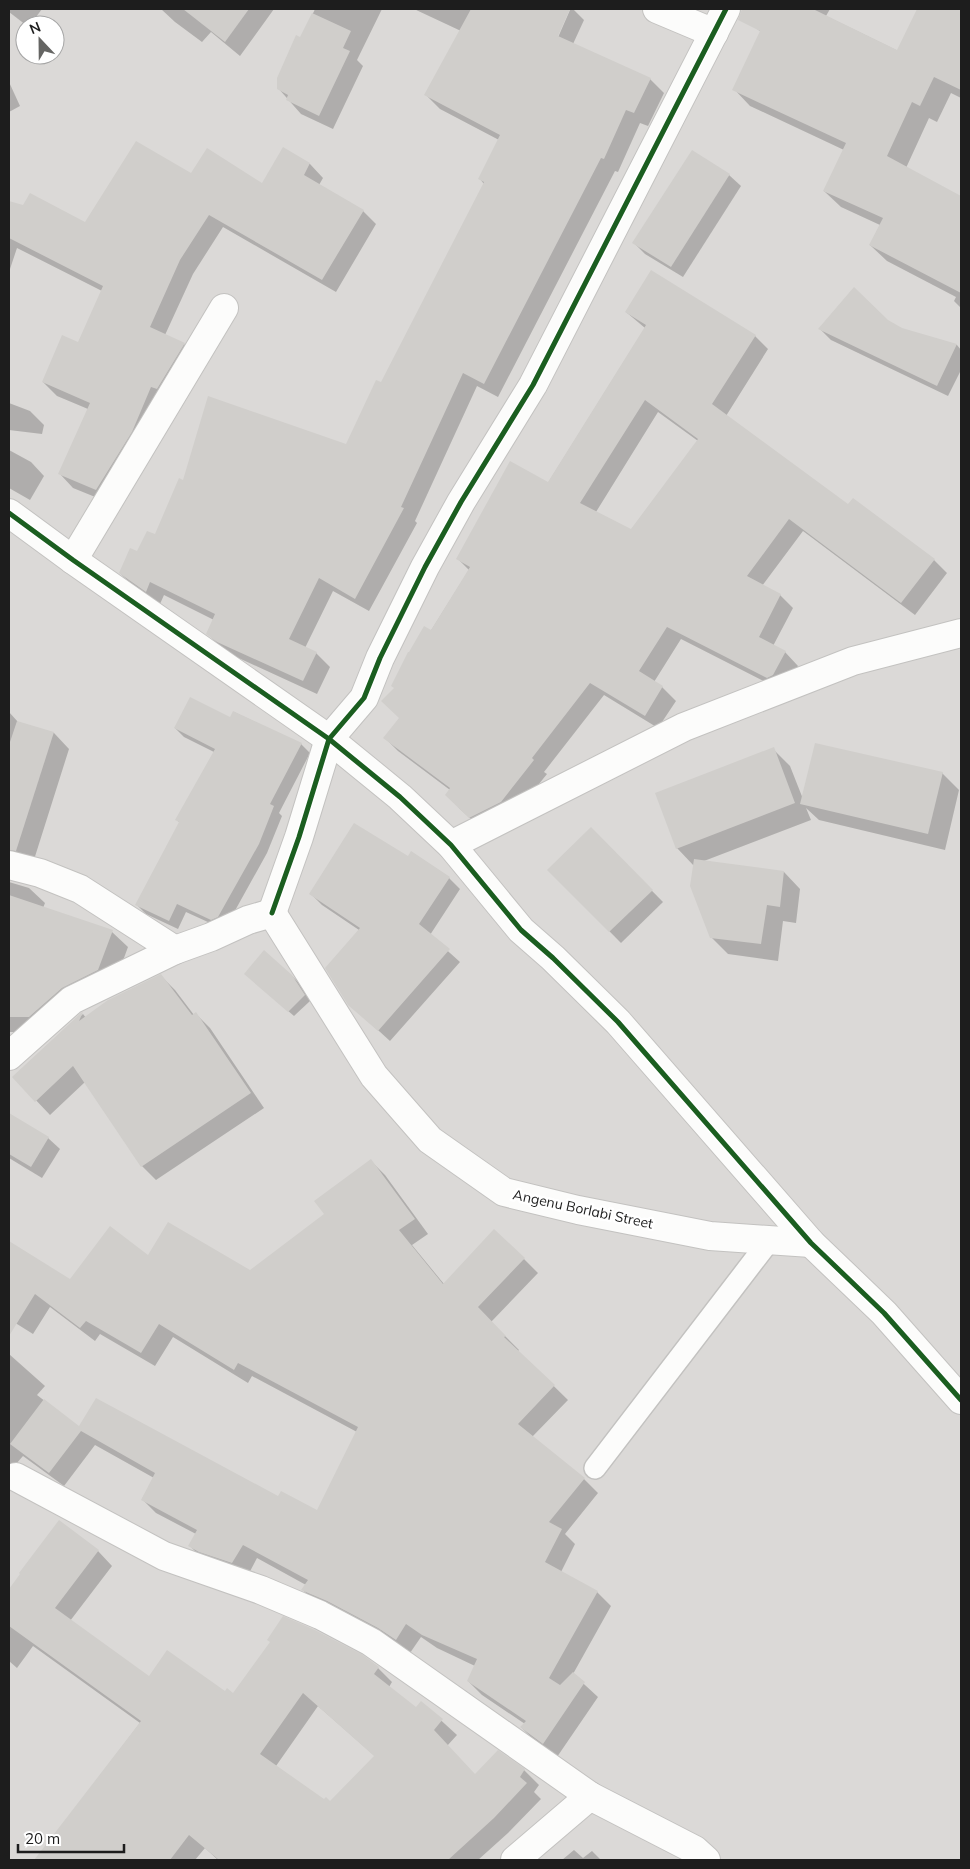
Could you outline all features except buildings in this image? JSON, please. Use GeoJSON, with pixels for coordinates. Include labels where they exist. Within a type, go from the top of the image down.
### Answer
{"type":"FeatureCollection","features":[{"type":"Feature","properties":{"kind":"street"},"geometry":{"type":"LineString","coordinates":[[657,9],[714,33]]}},
{"type":"Feature","properties":{"kind":"street"},"geometry":{"type":"LineString","coordinates":[[9,1056],[72,1000],[176,950],[248,920],[272,913],[299,837],[330,739],[364,698],[380,658],[425,567],[461,502],[532,385],[726,9]]}},
{"type":"Feature","properties":{"kind":"street"},"geometry":{"type":"LineString","coordinates":[[73,560],[224,308]]}},
{"type":"Feature","properties":{"kind":"street"},"geometry":{"type":"LineString","coordinates":[[9,513],[73,560],[330,739],[400,797],[451,845],[521,930],[618,1022],[811,1243],[884,1313],[961,1400]]}},
{"type":"Feature","properties":{"kind":"street"},"geometry":{"type":"LineString","coordinates":[[451,845],[684,728],[853,661],[961,633]]}},
{"type":"Feature","properties":{"kind":"street"},"geometry":{"type":"LineString","coordinates":[[9,865],[40,873],[80,889],[176,950]]}},
{"type":"Feature","properties":{"kind":"street","name":"Angenu Borlabi Street"},"geometry":{"type":"LineString","coordinates":[[272,913],[374,1076],[430,1140],[504,1192],[578,1210],[710,1236],[811,1243]]}},
{"type":"Feature","properties":{"kind":"street"},"geometry":{"type":"LineString","coordinates":[[16,1477],[164,1556],[261,1590],[312,1611],[371,1642],[590,1796],[695,1850],[706,1860]]}},
{"type":"Feature","properties":{"kind":"street"},"geometry":{"type":"LineString","coordinates":[[515,1860],[590,1796]]}},
{"type":"Feature","properties":{"kind":"lane"},"geometry":{"type":"LineString","coordinates":[[595,1468],[769,1240]]}},
{"type":"Feature","properties":{"kind":"shaded area"},"geometry":{"type":"Polygon","coordinates":[[[9,9],[961,9],[961,1860],[9,1860],[9,9]]]}},
{"type":"Feature","properties":{"kind":"cycle path"},"geometry":{"type":"LineString","coordinates":[[272,913],[299,837],[329,739],[364,698],[380,658],[425,567],[461,502],[533,385],[726,9]]}},
{"type":"Feature","properties":{"kind":"cycle path"},"geometry":{"type":"LineString","coordinates":[[9,513],[329,739],[400,797],[451,845],[521,930],[553,958],[618,1022],[811,1243],[884,1313],[961,1400]]}}]}
